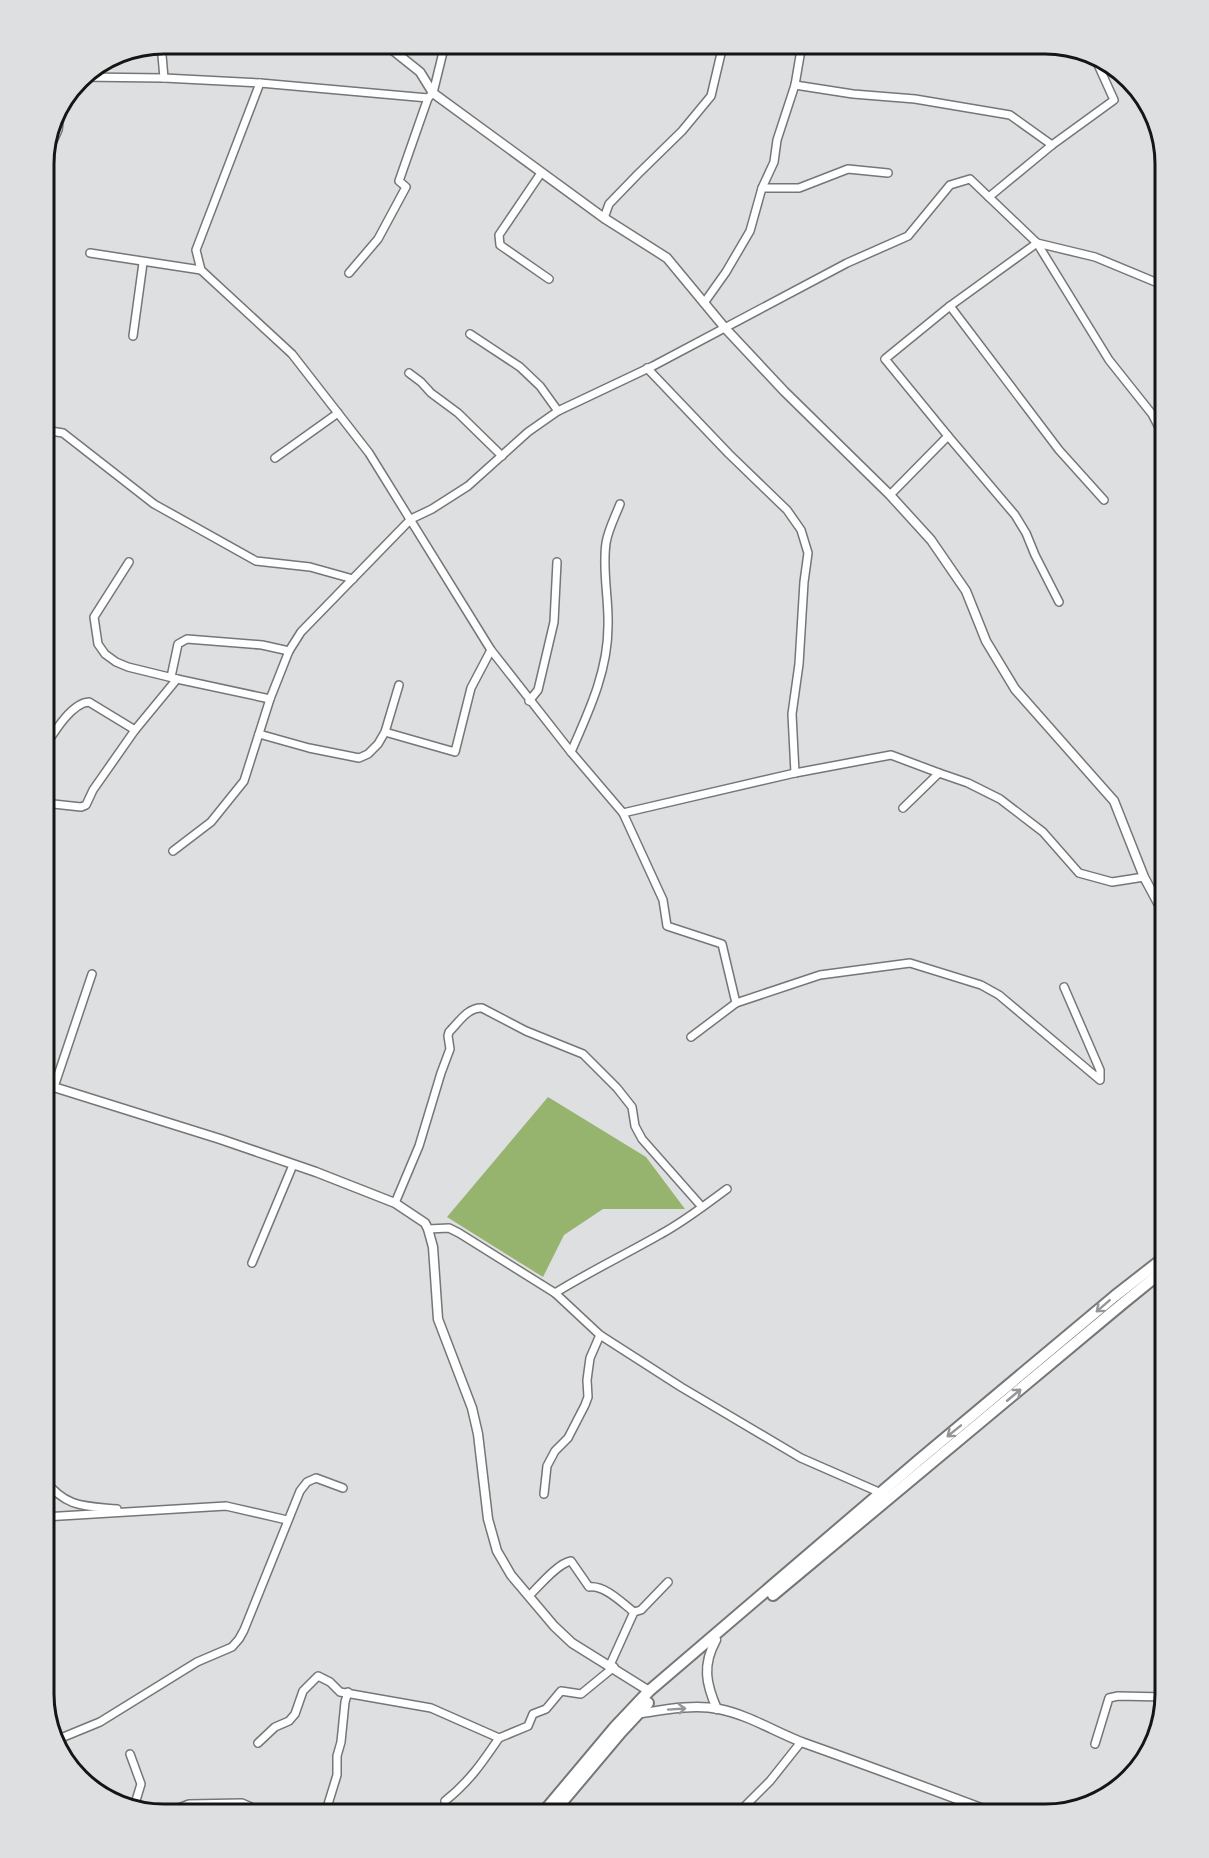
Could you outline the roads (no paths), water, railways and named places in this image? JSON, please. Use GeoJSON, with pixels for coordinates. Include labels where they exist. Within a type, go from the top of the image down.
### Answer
{"type":"FeatureCollection","features":[{"type":"Feature","properties":{"kind":"main road"},"geometry":{"type":"LineString","coordinates":[[550,1804],[615,1727],[649,1691],[1115,1296],[1155,1265]]}},
{"type":"Feature","properties":{"kind":"main road"},"geometry":{"type":"LineString","coordinates":[[561,1804],[665,1684],[1155,1278]]}},
{"type":"Feature","properties":{"kind":"street"},"geometry":{"type":"LineString","coordinates":[[162,54],[164,78]]}},
{"type":"Feature","properties":{"kind":"street"},"geometry":{"type":"LineString","coordinates":[[398,54],[420,72],[430,95]]}},
{"type":"Feature","properties":{"kind":"street"},"geometry":{"type":"LineString","coordinates":[[349,273],[378,239],[406,187],[399,182],[442,54]]}},
{"type":"Feature","properties":{"kind":"street"},"geometry":{"type":"LineString","coordinates":[[604,218],[609,204],[682,131],[711,96],[720,54]]}},
{"type":"Feature","properties":{"kind":"street"},"geometry":{"type":"LineString","coordinates":[[704,303],[726,272],[750,231],[762,188],[774,162],[777,140],[795,85],[800,54]]}},
{"type":"Feature","properties":{"kind":"street"},"geometry":{"type":"LineString","coordinates":[[989,196],[1052,145],[1114,100],[1100,69]]}},
{"type":"Feature","properties":{"kind":"street"},"geometry":{"type":"LineString","coordinates":[[97,77],[260,83],[430,95],[604,218],[667,258],[725,328],[784,391],[890,495],[931,540],[966,591],[986,641],[1015,689],[1114,801],[1144,877],[1155,896]]}},
{"type":"Feature","properties":{"kind":"street"},"geometry":{"type":"LineString","coordinates":[[260,83],[196,250],[201,270],[292,354],[369,453],[491,650],[571,752],[623,813],[663,900],[667,926],[722,944],[736,1003]]}},
{"type":"Feature","properties":{"kind":"street"},"geometry":{"type":"LineString","coordinates":[[795,85],[853,94],[915,99],[1010,115],[1052,145]]}},
{"type":"Feature","properties":{"kind":"street"},"geometry":{"type":"LineString","coordinates":[[762,188],[799,188],[848,169],[888,173]]}},
{"type":"Feature","properties":{"kind":"street"},"geometry":{"type":"LineString","coordinates":[[541,172],[498,240],[500,245],[549,279]]}},
{"type":"Feature","properties":{"kind":"street"},"geometry":{"type":"LineString","coordinates":[[173,851],[211,822],[244,782],[270,699],[289,651],[301,632],[411,519],[432,509],[468,486],[528,432],[558,411],[647,368],[847,263],[908,236],[950,185],[970,179],[1037,243],[1109,360],[1155,419]]}},
{"type":"Feature","properties":{"kind":"street"},"geometry":{"type":"LineString","coordinates":[[1059,602],[1015,515],[885,359],[950,306],[1037,243],[1095,257],[1155,282]]}},
{"type":"Feature","properties":{"kind":"street"},"geometry":{"type":"LineString","coordinates":[[90,253],[143,263],[201,270]]}},
{"type":"Feature","properties":{"kind":"street"},"geometry":{"type":"LineString","coordinates":[[133,336],[143,263]]}},
{"type":"Feature","properties":{"kind":"street"},"geometry":{"type":"LineString","coordinates":[[950,306],[1059,450],[1104,500]]}},
{"type":"Feature","properties":{"kind":"street"},"geometry":{"type":"LineString","coordinates":[[470,334],[520,368],[540,386],[558,411]]}},
{"type":"Feature","properties":{"kind":"street"},"geometry":{"type":"LineString","coordinates":[[647,368],[729,454],[787,510],[801,530],[808,553],[799,664],[792,714],[795,773]]}},
{"type":"Feature","properties":{"kind":"street"},"geometry":{"type":"LineString","coordinates":[[409,373],[458,413],[502,456]]}},
{"type":"Feature","properties":{"kind":"street"},"geometry":{"type":"LineString","coordinates":[[275,458],[338,413]]}},
{"type":"Feature","properties":{"kind":"street"},"geometry":{"type":"LineString","coordinates":[[54,432],[63,433],[154,504],[256,561],[310,567],[353,579]]}},
{"type":"Feature","properties":{"kind":"street"},"geometry":{"type":"LineString","coordinates":[[890,495],[948,436]]}},
{"type":"Feature","properties":{"kind":"street"},"geometry":{"type":"LineString","coordinates":[[571,752],[595,697],[604,665],[608,626],[604,565],[607,541],[620,504]]}},
{"type":"Feature","properties":{"kind":"street"},"geometry":{"type":"LineString","coordinates":[[129,562],[94,617],[98,644],[105,654],[128,667],[270,699]]}},
{"type":"Feature","properties":{"kind":"street"},"geometry":{"type":"LineString","coordinates":[[529,700],[538,690],[554,622],[557,562]]}},
{"type":"Feature","properties":{"kind":"street"},"geometry":{"type":"LineString","coordinates":[[54,804],[81,807],[86,804],[93,790],[174,678],[178,644],[187,639],[262,645],[289,651]]}},
{"type":"Feature","properties":{"kind":"street"},"geometry":{"type":"LineString","coordinates":[[385,732],[455,752],[471,688],[491,650]]}},
{"type":"Feature","properties":{"kind":"street"},"geometry":{"type":"LineString","coordinates":[[259,734],[309,748],[359,758],[368,754],[378,744],[385,732],[399,685]]}},
{"type":"Feature","properties":{"kind":"street"},"geometry":{"type":"LineString","coordinates":[[54,734],[68,714],[82,702],[89,702],[135,730]]}},
{"type":"Feature","properties":{"kind":"street"},"geometry":{"type":"LineString","coordinates":[[623,813],[795,773],[891,755],[968,783],[1000,799],[1043,832],[1079,873],[1112,882],[1144,877]]}},
{"type":"Feature","properties":{"kind":"street"},"geometry":{"type":"LineString","coordinates":[[903,808],[939,773]]}},
{"type":"Feature","properties":{"kind":"street"},"geometry":{"type":"LineString","coordinates":[[691,1036],[736,1003],[820,975],[910,963],[981,985],[999,995],[1100,1080],[1100,1070],[1064,987]]}},
{"type":"Feature","properties":{"kind":"street"},"geometry":{"type":"LineString","coordinates":[[92,974],[54,1087],[220,1138],[395,1203],[425,1223],[433,1247],[438,1318],[472,1408],[478,1434],[488,1519],[497,1551],[511,1575],[554,1626],[572,1643],[649,1691]]}},
{"type":"Feature","properties":{"kind":"street"},"geometry":{"type":"LineString","coordinates":[[395,1203],[419,1146],[451,1046],[449,1032],[471,1009],[482,1008],[526,1031],[583,1054],[617,1088],[632,1107],[635,1126],[642,1138],[702,1207]]}},
{"type":"Feature","properties":{"kind":"street"},"geometry":{"type":"LineString","coordinates":[[252,1263],[293,1165]]}},
{"type":"Feature","properties":{"kind":"street"},"geometry":{"type":"LineString","coordinates":[[555,1293],[585,1274],[661,1234],[727,1190]]}},
{"type":"Feature","properties":{"kind":"street"},"geometry":{"type":"LineString","coordinates":[[428,1229],[449,1228],[459,1233],[555,1293],[600,1335],[681,1388],[801,1458],[881,1493]]}},
{"type":"Feature","properties":{"kind":"street"},"geometry":{"type":"LineString","coordinates":[[544,1494],[547,1466],[555,1451],[568,1438],[588,1397],[587,1380],[590,1358],[600,1335]]}},
{"type":"Feature","properties":{"kind":"street"},"geometry":{"type":"LineString","coordinates":[[63,1737],[100,1722],[197,1662],[232,1647],[244,1630],[300,1491],[308,1482],[316,1478],[343,1488]]}},
{"type":"Feature","properties":{"kind":"street"},"geometry":{"type":"LineString","coordinates":[[54,1489],[65,1499],[78,1506],[137,1511]]}},
{"type":"Feature","properties":{"kind":"street"},"geometry":{"type":"LineString","coordinates":[[54,1516],[226,1506],[287,1520]]}},
{"type":"Feature","properties":{"kind":"street"},"geometry":{"type":"LineString","coordinates":[[529,1596],[560,1566],[572,1561],[589,1587],[596,1586],[602,1589],[634,1612]]}},
{"type":"Feature","properties":{"kind":"street"},"geometry":{"type":"LineString","coordinates":[[634,1612],[641,1610],[668,1582]]}},
{"type":"Feature","properties":{"kind":"street"},"geometry":{"type":"LineString","coordinates":[[445,1801],[461,1788],[479,1768],[499,1738],[528,1726],[533,1714],[546,1709],[561,1691],[581,1694],[612,1666],[634,1612]]}},
{"type":"Feature","properties":{"kind":"street"},"geometry":{"type":"LineString","coordinates":[[716,1640],[710,1651],[706,1671],[709,1690],[717,1709]]}},
{"type":"Feature","properties":{"kind":"street"},"geometry":{"type":"LineString","coordinates":[[258,1743],[274,1727],[289,1721],[295,1714],[303,1691],[318,1676],[330,1682],[340,1692],[431,1708],[499,1738]]}},
{"type":"Feature","properties":{"kind":"street"},"geometry":{"type":"LineString","coordinates":[[328,1804],[336,1775],[348,1692]]}},
{"type":"Feature","properties":{"kind":"street"},"geometry":{"type":"LineString","coordinates":[[1095,1744],[1109,1698],[1118,1696],[1155,1698]]}},
{"type":"Feature","properties":{"kind":"street"},"geometry":{"type":"LineString","coordinates":[[638,1714],[670,1708],[717,1709],[739,1714],[801,1742],[969,1804]]}},
{"type":"Feature","properties":{"kind":"street"},"geometry":{"type":"LineString","coordinates":[[747,1804],[770,1781],[801,1742]]}},
{"type":"Feature","properties":{"kind":"street"},"geometry":{"type":"LineString","coordinates":[[130,1754],[141,1784],[136,1800]]}},
{"type":"Feature","properties":{"kind":"street"},"geometry":{"type":"LineString","coordinates":[[189,1804],[244,1804]]}}]}
